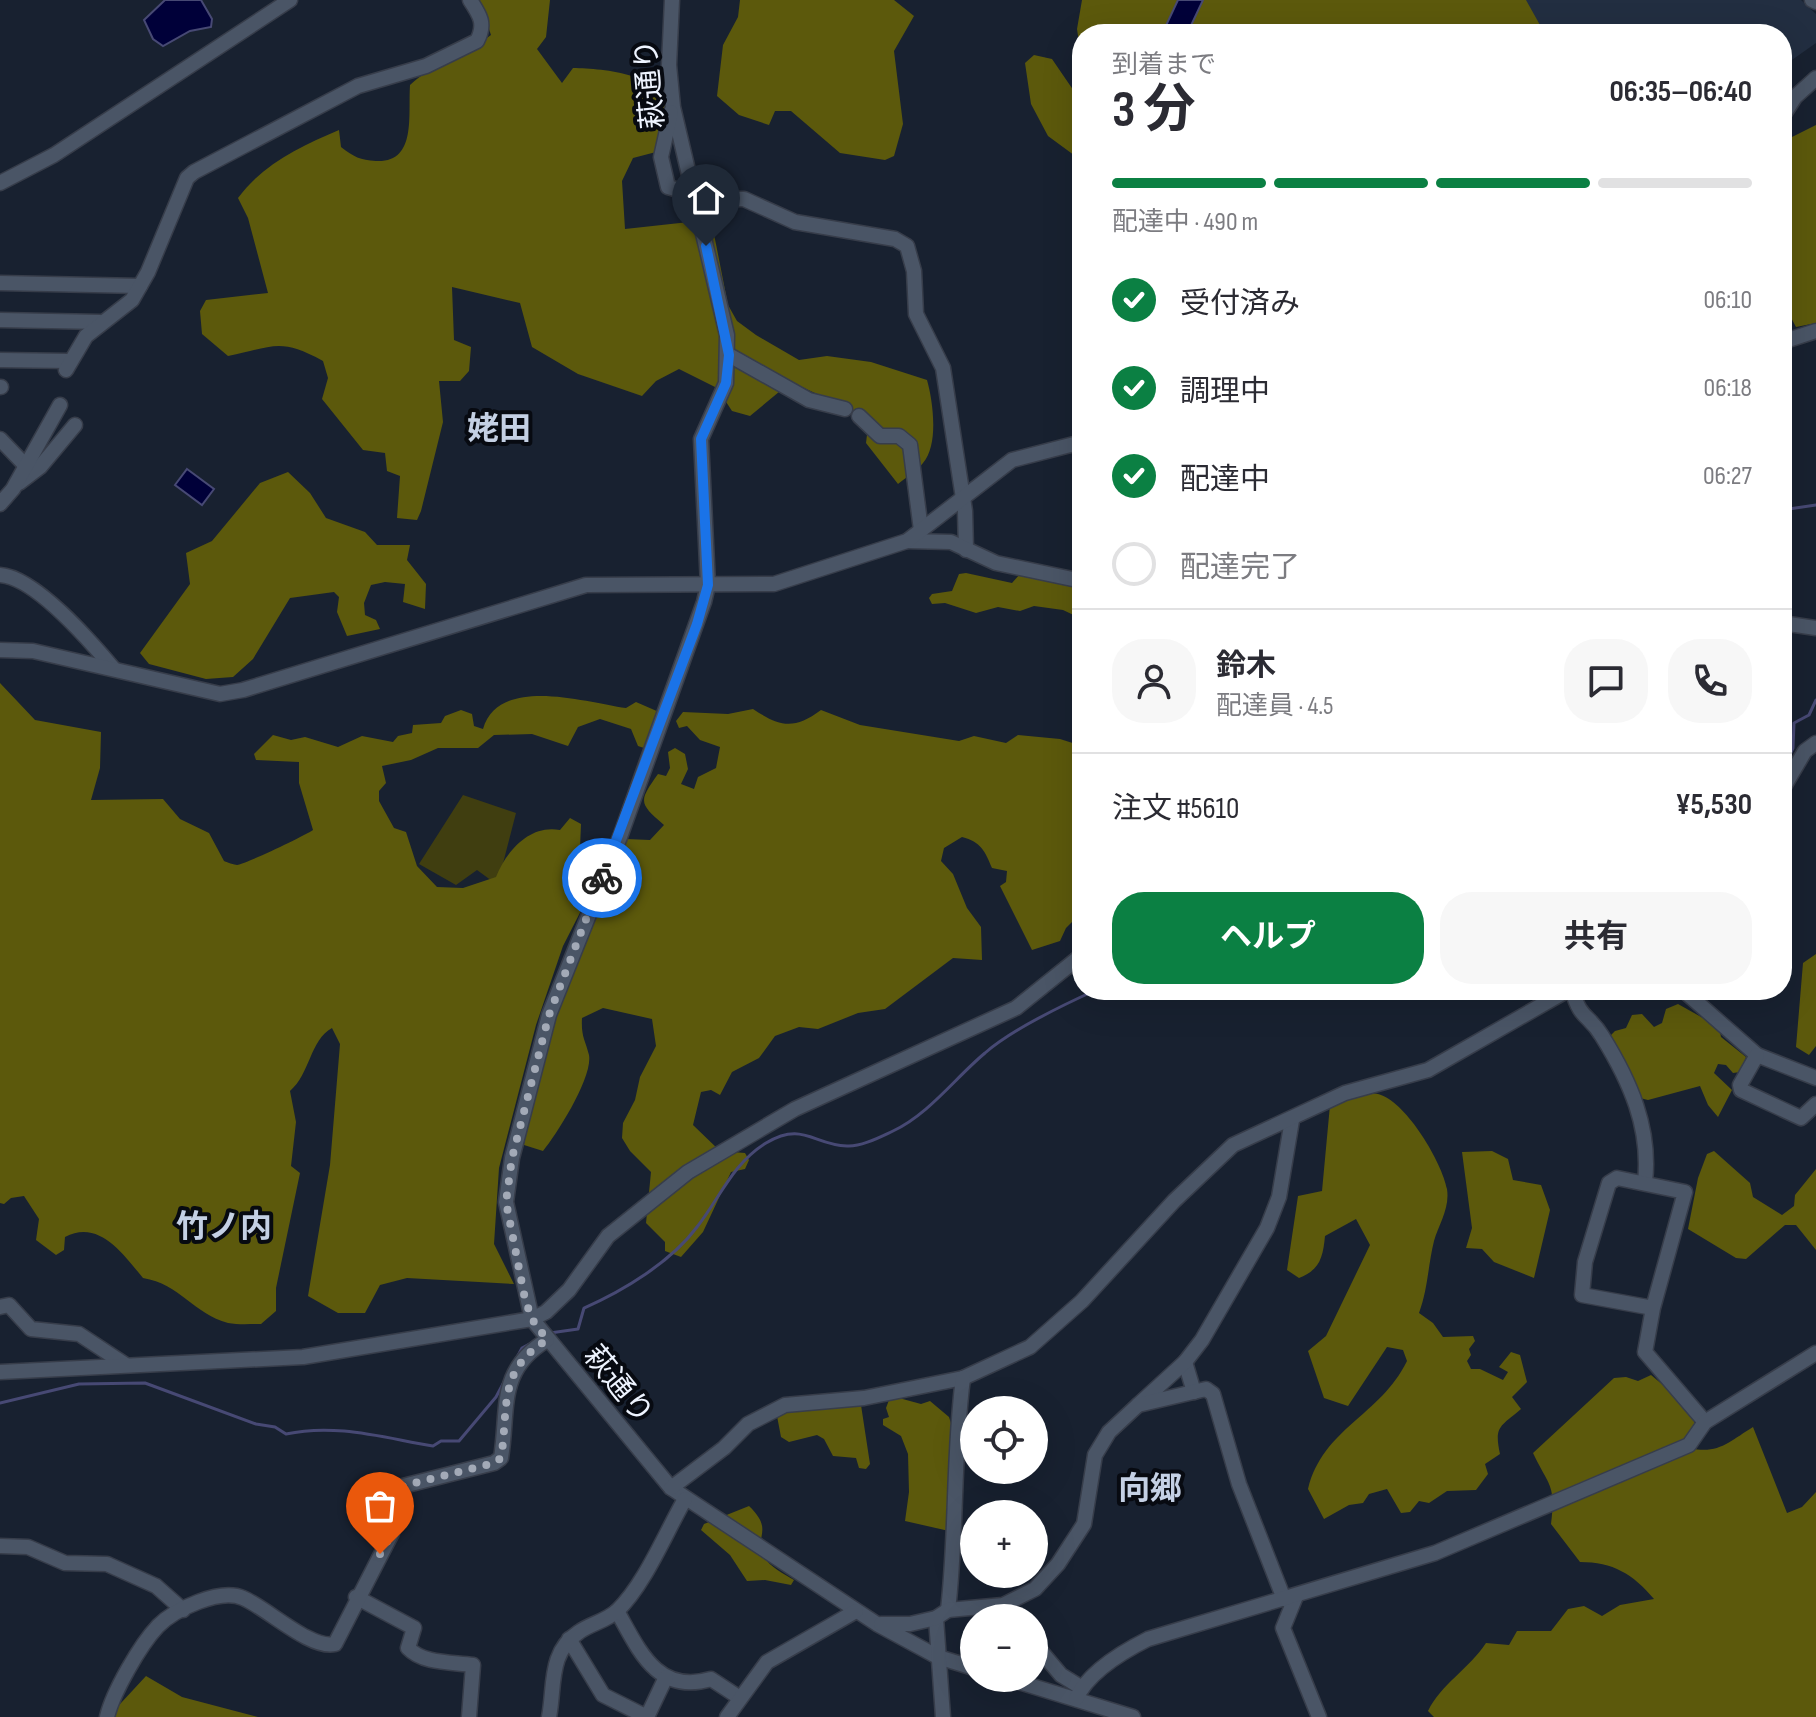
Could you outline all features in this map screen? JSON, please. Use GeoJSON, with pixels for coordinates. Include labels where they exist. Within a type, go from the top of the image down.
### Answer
{"type":"FeatureCollection","features":[{"type":"Feature","properties":{"kind":"street"},"geometry":{"type":"LineString","coordinates":[[0,183],[54,155],[290,0]]}},
{"type":"Feature","properties":{"kind":"street"},"geometry":{"type":"LineString","coordinates":[[0,360],[68,366],[100,322],[132,300],[187,178],[358,86],[426,66],[477,41],[483,27],[482,19],[470,0]]}},
{"type":"Feature","properties":{"kind":"street","name":"萩通り"},"geometry":{"type":"LineString","coordinates":[[672,7],[669,65],[673,107],[727,335],[729,355],[726,383],[701,439],[708,585],[697,624],[620,837],[549,1015],[512,1158],[506,1202],[532,1319],[671,1488],[877,1624],[938,1657],[960,1664]]}},
{"type":"Feature","properties":{"kind":"street"},"geometry":{"type":"LineString","coordinates":[[1792,102],[1816,78]]}},
{"type":"Feature","properties":{"kind":"street"},"geometry":{"type":"LineString","coordinates":[[673,107],[661,157],[668,187],[694,197],[744,199],[795,222],[895,239],[907,246],[914,271],[916,314],[943,368],[966,524],[960,543]]}},
{"type":"Feature","properties":{"kind":"street"},"geometry":{"type":"LineString","coordinates":[[0,283],[140,286]]}},
{"type":"Feature","properties":{"kind":"street"},"geometry":{"type":"LineString","coordinates":[[0,320],[100,322]]}},
{"type":"Feature","properties":{"kind":"street"},"geometry":{"type":"LineString","coordinates":[[1792,339],[1816,331]]}},
{"type":"Feature","properties":{"kind":"street"},"geometry":{"type":"LineString","coordinates":[[729,355],[809,400],[852,412],[880,436],[899,436],[910,445],[921,530]]}},
{"type":"Feature","properties":{"kind":"street"},"geometry":{"type":"LineString","coordinates":[[13,489],[60,405]]}},
{"type":"Feature","properties":{"kind":"street"},"geometry":{"type":"LineString","coordinates":[[1,501],[40,467],[75,425]]}},
{"type":"Feature","properties":{"kind":"street"},"geometry":{"type":"LineString","coordinates":[[0,439],[25,465]]}},
{"type":"Feature","properties":{"kind":"street"},"geometry":{"type":"LineString","coordinates":[[907,541],[1012,460],[1072,445]]}},
{"type":"Feature","properties":{"kind":"street"},"geometry":{"type":"LineString","coordinates":[[0,650],[33,651],[220,694],[292,677],[577,587],[598,583],[774,584],[907,541],[960,543],[996,563],[1072,579]]}},
{"type":"Feature","properties":{"kind":"street"},"geometry":{"type":"LineString","coordinates":[[0,575],[19,581],[67,617],[113,668]]}},
{"type":"Feature","properties":{"kind":"street"},"geometry":{"type":"LineString","coordinates":[[1792,624],[1816,628]]}},
{"type":"Feature","properties":{"kind":"street"},"geometry":{"type":"LineString","coordinates":[[1792,773],[1805,751],[1816,743]]}},
{"type":"Feature","properties":{"kind":"street"},"geometry":{"type":"LineString","coordinates":[[0,1372],[323,1355],[532,1319],[546,1312],[569,1290],[608,1236],[688,1172],[795,1109],[1016,1008],[1072,963]]}},
{"type":"Feature","properties":{"kind":"street"},"geometry":{"type":"LineString","coordinates":[[671,1488],[724,1448],[748,1424],[785,1405],[864,1398],[963,1378],[1030,1347],[1082,1301],[1208,1165],[1233,1145],[1345,1093],[1428,1070],[1552,1000]]}},
{"type":"Feature","properties":{"kind":"street"},"geometry":{"type":"LineString","coordinates":[[1574,1000],[1580,1015],[1601,1035],[1631,1089],[1648,1147],[1645,1182]]}},
{"type":"Feature","properties":{"kind":"street"},"geometry":{"type":"LineString","coordinates":[[1694,1000],[1757,1055],[1816,1078]]}},
{"type":"Feature","properties":{"kind":"street"},"geometry":{"type":"LineString","coordinates":[[1757,1055],[1740,1085],[1741,1090],[1801,1118],[1816,1104]]}},
{"type":"Feature","properties":{"kind":"street"},"geometry":{"type":"LineString","coordinates":[[1005,1604],[1035,1589],[1072,1545],[1088,1511],[1098,1446],[1185,1362],[1202,1340],[1267,1228],[1279,1197],[1292,1120]]}},
{"type":"Feature","properties":{"kind":"street"},"geometry":{"type":"LineString","coordinates":[[1653,1308],[1582,1295],[1585,1262],[1609,1183],[1617,1178],[1685,1192],[1653,1308],[1645,1352],[1705,1422]]}},
{"type":"Feature","properties":{"kind":"street"},"geometry":{"type":"LineString","coordinates":[[0,1307],[9,1305],[31,1329],[79,1334],[127,1365]]}},
{"type":"Feature","properties":{"kind":"street"},"geometry":{"type":"LineString","coordinates":[[107,1717],[117,1692],[154,1632],[183,1610],[215,1597],[243,1597],[315,1642],[332,1646],[392,1533],[403,1486],[494,1463],[501,1458],[502,1418],[513,1374],[530,1350],[547,1340]]}},
{"type":"Feature","properties":{"kind":"street"},"geometry":{"type":"LineString","coordinates":[[1079,1694],[1130,1648],[1148,1639],[1435,1553],[1689,1445],[1705,1422],[1816,1353]]}},
{"type":"Feature","properties":{"kind":"street"},"geometry":{"type":"LineString","coordinates":[[1185,1362],[1194,1392]]}},
{"type":"Feature","properties":{"kind":"street"},"geometry":{"type":"LineString","coordinates":[[943,1717],[938,1657],[942,1614],[955,1547],[952,1511],[959,1458],[958,1415],[963,1378]]}},
{"type":"Feature","properties":{"kind":"street"},"geometry":{"type":"LineString","coordinates":[[1138,1405],[1206,1389],[1213,1394],[1239,1484],[1290,1598],[1283,1628],[1319,1717]]}},
{"type":"Feature","properties":{"kind":"street"},"geometry":{"type":"LineString","coordinates":[[549,1717],[555,1667],[569,1639],[617,1611],[655,1556],[685,1499]]}},
{"type":"Feature","properties":{"kind":"street"},"geometry":{"type":"LineString","coordinates":[[0,1546],[28,1547],[65,1563],[107,1564],[156,1586],[183,1610]]}},
{"type":"Feature","properties":{"kind":"street"},"geometry":{"type":"LineString","coordinates":[[356,1597],[414,1628],[408,1648],[411,1652],[423,1658],[473,1665],[469,1717]]}},
{"type":"Feature","properties":{"kind":"street"},"geometry":{"type":"LineString","coordinates":[[617,1611],[653,1669],[684,1684],[711,1679],[740,1698]]}},
{"type":"Feature","properties":{"kind":"street"},"geometry":{"type":"LineString","coordinates":[[727,1717],[777,1654],[856,1611]]}},
{"type":"Feature","properties":{"kind":"street"},"geometry":{"type":"LineString","coordinates":[[877,1624],[910,1624],[960,1611]]}},
{"type":"Feature","properties":{"kind":"street"},"geometry":{"type":"LineString","coordinates":[[569,1639],[603,1695],[647,1717],[666,1677]]}},
{"type":"Feature","properties":{"kind":"street"},"geometry":{"type":"LineString","coordinates":[[1048,1660],[1079,1694]]}},
{"type":"Feature","properties":{"kind":"street"},"geometry":{"type":"LineString","coordinates":[[1048,1687],[1079,1694],[1133,1717]]}},
{"type":"Feature","properties":{"kind":"shaded area"},"geometry":{"type":"Polygon","coordinates":[[[165,0],[201,0],[212,19],[211,27],[190,31],[163,46],[153,39],[144,20],[165,0]]]}},
{"type":"Feature","properties":{"kind":"shaded area"},"geometry":{"type":"Polygon","coordinates":[[[479,0],[550,0],[546,37],[537,49],[562,83],[573,68],[602,70],[635,77],[659,93],[666,106],[664,134],[656,152],[633,158],[622,181],[625,229],[689,222],[713,229],[728,305],[737,321],[799,360],[827,356],[871,362],[927,380],[933,411],[933,434],[928,455],[918,469],[898,484],[866,443],[869,418],[791,382],[750,416],[732,411],[717,388],[679,369],[656,381],[642,396],[578,374],[532,347],[520,303],[452,287],[454,340],[471,347],[469,371],[460,381],[439,381],[443,422],[421,511],[417,520],[397,518],[400,476],[387,471],[385,453],[363,450],[322,399],[328,378],[323,361],[286,346],[228,356],[202,334],[200,311],[206,300],[268,293],[248,218],[238,198],[259,175],[284,157],[339,130],[341,147],[357,157],[376,161],[389,160],[398,154],[408,135],[410,85],[491,35],[479,0]]]}},
{"type":"Feature","properties":{"kind":"shaded area"},"geometry":{"type":"Polygon","coordinates":[[[740,0],[894,0],[914,16],[894,51],[903,124],[894,156],[885,160],[840,153],[791,111],[775,111],[769,125],[739,115],[717,96],[723,45],[738,17],[740,0]]]}},
{"type":"Feature","properties":{"kind":"shaded area"},"geometry":{"type":"Polygon","coordinates":[[[1082,0],[1526,0],[1539,24],[1078,24],[1082,0]]]}},
{"type":"Feature","properties":{"kind":"shaded area"},"geometry":{"type":"Polygon","coordinates":[[[1178,0],[1203,0],[1192,24],[1167,24],[1178,0]]]}},
{"type":"Feature","properties":{"kind":"shaded area"},"geometry":{"type":"Polygon","coordinates":[[[1515,0],[1801,0],[1816,14],[1816,43],[1792,60],[1792,24],[1531,24],[1515,0]]]}},
{"type":"Feature","properties":{"kind":"shaded area"},"geometry":{"type":"Polygon","coordinates":[[[1034,55],[1052,59],[1072,88],[1072,154],[1048,136],[1031,104],[1025,63],[1034,55]]]}},
{"type":"Feature","properties":{"kind":"shaded area"},"geometry":{"type":"Polygon","coordinates":[[[1816,125],[1816,323],[1796,327],[1792,320],[1792,137],[1816,125]]]}},
{"type":"Feature","properties":{"kind":"shaded area"},"geometry":{"type":"Polygon","coordinates":[[[187,469],[214,489],[202,505],[175,485],[187,469]]]}},
{"type":"Feature","properties":{"kind":"shaded area"},"geometry":{"type":"Polygon","coordinates":[[[288,472],[310,493],[326,518],[365,532],[377,545],[410,545],[407,560],[426,584],[425,609],[403,602],[405,584],[385,582],[371,585],[364,603],[365,615],[376,620],[380,629],[347,636],[337,612],[339,597],[334,592],[290,598],[253,659],[233,677],[206,679],[149,664],[140,653],[190,584],[186,553],[212,541],[260,483],[288,472]]]}},
{"type":"Feature","properties":{"kind":"shaded area"},"geometry":{"type":"Polygon","coordinates":[[[959,574],[1012,583],[1020,574],[1072,583],[1072,614],[1034,606],[1020,611],[998,607],[976,613],[945,603],[932,604],[929,598],[932,594],[952,591],[959,574]]]}},
{"type":"Feature","properties":{"kind":"shaded area"},"geometry":{"type":"Polygon","coordinates":[[[0,683],[35,720],[101,732],[100,768],[91,800],[163,799],[180,819],[209,833],[224,861],[237,865],[313,830],[299,783],[299,762],[256,760],[254,754],[273,735],[291,740],[305,737],[338,747],[362,736],[393,742],[398,736],[412,733],[413,725],[441,723],[445,716],[461,710],[472,714],[474,726],[483,729],[492,712],[506,702],[524,697],[567,698],[626,708],[636,702],[659,712],[647,749],[638,746],[631,729],[600,719],[578,727],[568,746],[532,734],[494,735],[478,748],[438,748],[411,760],[382,766],[386,783],[379,791],[379,801],[394,828],[406,832],[417,866],[437,887],[463,888],[496,877],[506,858],[520,842],[538,831],[560,830],[570,818],[581,824],[580,848],[586,860],[597,863],[589,895],[563,946],[536,1025],[499,1168],[494,1244],[514,1284],[407,1278],[380,1285],[365,1313],[338,1313],[308,1296],[330,1165],[340,1044],[332,1028],[319,1041],[302,1076],[290,1091],[296,1122],[291,1166],[300,1173],[276,1288],[276,1311],[261,1324],[228,1323],[216,1319],[167,1286],[143,1278],[109,1242],[89,1232],[65,1237],[64,1250],[56,1255],[36,1240],[39,1219],[24,1196],[0,1203],[0,683]]]}},
{"type":"Feature","properties":{"kind":"shaded area"},"geometry":{"type":"Polygon","coordinates":[[[753,709],[771,720],[787,724],[803,721],[821,710],[860,725],[959,741],[974,736],[1006,743],[1018,735],[1072,743],[1072,922],[1060,941],[1032,950],[1000,886],[1006,882],[1007,871],[992,868],[982,848],[968,839],[962,837],[944,848],[941,861],[953,874],[967,908],[981,927],[982,960],[953,958],[885,1009],[858,1013],[818,1029],[799,1027],[775,1036],[759,1058],[732,1072],[720,1095],[711,1090],[701,1092],[693,1125],[720,1151],[745,1153],[749,1160],[745,1169],[731,1172],[703,1232],[681,1257],[665,1251],[665,1242],[646,1223],[651,1172],[622,1138],[623,1123],[635,1100],[640,1077],[656,1046],[652,1019],[603,1008],[582,1018],[589,1065],[580,1091],[543,1151],[524,1145],[529,1105],[550,1027],[626,839],[650,840],[664,825],[646,807],[647,791],[658,774],[666,776],[670,768],[668,752],[675,748],[685,754],[688,769],[681,784],[694,789],[698,777],[716,768],[720,747],[700,740],[687,726],[679,728],[676,721],[683,712],[728,714],[753,709]]]}},
{"type":"Feature","properties":{"kind":"shaded area"},"geometry":{"type":"Polygon","coordinates":[[[463,795],[516,813],[500,875],[492,881],[477,870],[456,885],[419,864],[463,795]]]}},
{"type":"Feature","properties":{"kind":"shaded area"},"geometry":{"type":"Polygon","coordinates":[[[1816,954],[1816,1046],[1809,1055],[1796,1047],[1803,963],[1816,954]]]}},
{"type":"Feature","properties":{"kind":"shaded area"},"geometry":{"type":"Polygon","coordinates":[[[1678,1004],[1719,1027],[1721,1037],[1746,1057],[1740,1072],[1733,1073],[1726,1065],[1718,1064],[1714,1073],[1732,1090],[1718,1117],[1708,1105],[1700,1086],[1648,1100],[1640,1098],[1610,1036],[1626,1028],[1632,1015],[1642,1014],[1654,1027],[1662,1023],[1666,1009],[1678,1004]]]}},
{"type":"Feature","properties":{"kind":"shaded area"},"geometry":{"type":"Polygon","coordinates":[[[1363,1092],[1379,1094],[1402,1110],[1431,1150],[1447,1189],[1446,1209],[1434,1241],[1419,1313],[1433,1323],[1443,1337],[1473,1336],[1475,1341],[1469,1349],[1471,1355],[1467,1361],[1471,1369],[1480,1369],[1503,1380],[1508,1372],[1499,1367],[1511,1352],[1520,1355],[1527,1382],[1512,1397],[1521,1409],[1500,1428],[1500,1454],[1485,1464],[1488,1474],[1476,1490],[1447,1491],[1429,1503],[1419,1501],[1410,1512],[1401,1513],[1387,1489],[1369,1494],[1363,1503],[1349,1505],[1324,1519],[1308,1489],[1315,1468],[1339,1436],[1396,1380],[1407,1361],[1403,1350],[1387,1347],[1348,1406],[1324,1398],[1308,1351],[1326,1336],[1370,1245],[1356,1219],[1325,1236],[1321,1256],[1312,1271],[1299,1278],[1287,1270],[1298,1196],[1322,1191],[1330,1105],[1363,1092]]]}},
{"type":"Feature","properties":{"kind":"shaded area"},"geometry":{"type":"Polygon","coordinates":[[[1492,1151],[1508,1159],[1513,1180],[1541,1185],[1550,1210],[1534,1278],[1494,1262],[1482,1249],[1466,1248],[1472,1228],[1462,1152],[1492,1151]]]}},
{"type":"Feature","properties":{"kind":"shaded area"},"geometry":{"type":"Polygon","coordinates":[[[1714,1151],[1750,1183],[1753,1197],[1782,1215],[1794,1206],[1795,1195],[1816,1169],[1816,1250],[1796,1225],[1785,1225],[1746,1259],[1736,1258],[1688,1229],[1698,1178],[1707,1154],[1714,1151]]]}},
{"type":"Feature","properties":{"kind":"shaded area"},"geometry":{"type":"Polygon","coordinates":[[[1651,1375],[1681,1400],[1695,1418],[1690,1448],[1716,1448],[1753,1427],[1787,1513],[1802,1507],[1816,1492],[1816,1717],[1434,1717],[1428,1711],[1434,1701],[1486,1643],[1509,1645],[1517,1631],[1551,1631],[1568,1609],[1584,1606],[1602,1616],[1620,1605],[1654,1599],[1622,1571],[1603,1564],[1580,1562],[1551,1524],[1552,1492],[1533,1453],[1614,1378],[1626,1377],[1638,1381],[1651,1375]]]}},
{"type":"Feature","properties":{"kind":"shaded area"},"geometry":{"type":"Polygon","coordinates":[[[899,1398],[921,1404],[930,1401],[949,1417],[954,1445],[948,1503],[949,1531],[905,1521],[909,1492],[908,1454],[901,1436],[883,1425],[883,1419],[889,1417],[886,1408],[889,1400],[899,1398]]]}},
{"type":"Feature","properties":{"kind":"shaded area"},"geometry":{"type":"Polygon","coordinates":[[[849,1403],[861,1405],[870,1464],[866,1469],[859,1468],[856,1458],[833,1456],[824,1439],[817,1435],[789,1442],[781,1437],[777,1416],[787,1408],[849,1403]]]}},
{"type":"Feature","properties":{"kind":"shaded area"},"geometry":{"type":"Polygon","coordinates":[[[749,1506],[761,1522],[764,1557],[773,1567],[794,1580],[791,1585],[765,1580],[747,1581],[730,1555],[701,1530],[704,1524],[749,1506]]]}},
{"type":"Feature","properties":{"kind":"shaded area"},"geometry":{"type":"Polygon","coordinates":[[[146,1676],[182,1697],[258,1717],[108,1717],[146,1676]]]}},
{"type":"Feature","properties":{"kind":"waterway"},"geometry":{"type":"LineString","coordinates":[[1792,509],[1816,505]]}},
{"type":"Feature","properties":{"kind":"waterway"},"geometry":{"type":"LineString","coordinates":[[1792,750],[1794,723],[1809,715],[1816,700]]}},
{"type":"Feature","properties":{"kind":"waterway"},"geometry":{"type":"LineString","coordinates":[[550,1333],[578,1329],[584,1308],[630,1284],[674,1252],[697,1227],[735,1171],[766,1143],[789,1134],[799,1134],[835,1145],[852,1146],[882,1136],[918,1115],[985,1053],[1009,1036],[1074,1000]]}},
{"type":"Feature","properties":{"kind":"waterway"},"geometry":{"type":"LineString","coordinates":[[516,1359],[522,1348],[533,1342]]}},
{"type":"Feature","properties":{"kind":"waterway"},"geometry":{"type":"LineString","coordinates":[[0,1403],[79,1384],[145,1383],[256,1424],[275,1427],[286,1434],[342,1431],[433,1446],[441,1441],[459,1441],[496,1397],[505,1380]]}},
{"type":"Feature","properties":{"kind":"way so far"},"geometry":{"type":"LineString","coordinates":[[380,1554],[392,1533],[397,1518],[399,1492],[403,1486],[494,1463],[501,1458],[502,1418],[513,1374],[530,1350],[547,1340],[532,1319],[525,1299],[506,1202],[512,1158],[549,1015],[602,878]]}},
{"type":"Feature","properties":{"kind":"district","name":"姥田"},"geometry":{"type":"Point","coordinates":[499,429]}},
{"type":"Feature","properties":{"kind":"district","name":"竹ノ内"},"geometry":{"type":"Point","coordinates":[224,1227]}},
{"type":"Feature","properties":{"kind":"district","name":"向郷"},"geometry":{"type":"Point","coordinates":[1150,1489]}},
{"type":"Feature","properties":{"kind":"route"},"geometry":{"type":"LineString","coordinates":[[602,878],[620,837],[697,624],[708,585],[701,439],[726,383],[729,355],[706,246]]}}]}
